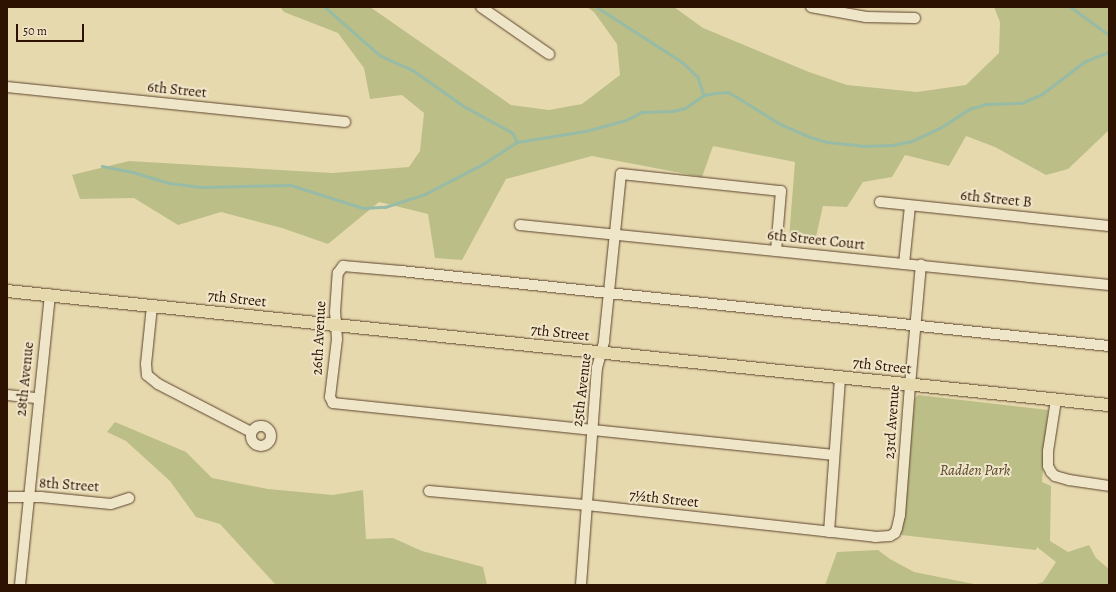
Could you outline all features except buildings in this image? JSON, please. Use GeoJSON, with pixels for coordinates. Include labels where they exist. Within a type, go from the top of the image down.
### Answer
{"type":"FeatureCollection","features":[{"type":"Feature","properties":{"kind":"main road","name":"7th Street"},"geometry":{"type":"LineString","coordinates":[[7,291],[1109,405]]}},
{"type":"Feature","properties":{"kind":"street"},"geometry":{"type":"LineString","coordinates":[[481,7],[549,54]]}},
{"type":"Feature","properties":{"kind":"street"},"geometry":{"type":"LineString","coordinates":[[811,7],[866,17],[915,18]]}},
{"type":"Feature","properties":{"kind":"street","name":"6th Street"},"geometry":{"type":"LineString","coordinates":[[7,87],[345,122]]}},
{"type":"Feature","properties":{"kind":"street","name":"25th Avenue"},"geometry":{"type":"LineString","coordinates":[[581,585],[597,368],[601,353],[621,174],[781,191],[776,251]]}},
{"type":"Feature","properties":{"kind":"street","name":"6th Street B"},"geometry":{"type":"LineString","coordinates":[[880,202],[1109,226]]}},
{"type":"Feature","properties":{"kind":"street"},"geometry":{"type":"LineString","coordinates":[[904,264],[910,206]]}},
{"type":"Feature","properties":{"kind":"street","name":"6th Street Court"},"geometry":{"type":"LineString","coordinates":[[520,225],[1109,285]]}},
{"type":"Feature","properties":{"kind":"street","name":"26th Avenue"},"geometry":{"type":"LineString","coordinates":[[592,431],[333,404],[330,397],[337,339],[335,312],[338,273],[340,267],[349,266],[608,293]]}},
{"type":"Feature","properties":{"kind":"street","name":"23rd Avenue"},"geometry":{"type":"LineString","coordinates":[[895,533],[900,515],[921,266]]}},
{"type":"Feature","properties":{"kind":"street"},"geometry":{"type":"LineString","coordinates":[[608,293],[916,324],[1109,346]]}},
{"type":"Feature","properties":{"kind":"street","name":"28th Avenue"},"geometry":{"type":"LineString","coordinates":[[20,585],[38,398],[50,295]]}},
{"type":"Feature","properties":{"kind":"street"},"geometry":{"type":"LineString","coordinates":[[152,306],[146,364],[147,375],[158,384],[251,432]]}},
{"type":"Feature","properties":{"kind":"street"},"geometry":{"type":"LineString","coordinates":[[829,532],[840,377]]}},
{"type":"Feature","properties":{"kind":"street"},"geometry":{"type":"LineString","coordinates":[[7,395],[38,398]]}},
{"type":"Feature","properties":{"kind":"street"},"geometry":{"type":"LineString","coordinates":[[1056,400],[1048,451],[1048,466],[1051,472],[1055,476],[1069,480],[1109,486]]}},
{"type":"Feature","properties":{"kind":"street"},"geometry":{"type":"LineString","coordinates":[[592,431],[834,456]]}},
{"type":"Feature","properties":{"kind":"street","name":"7½th Street"},"geometry":{"type":"LineString","coordinates":[[430,491],[587,506],[875,537],[885,537],[895,533]]}},
{"type":"Feature","properties":{"kind":"street","name":"8th Street"},"geometry":{"type":"LineString","coordinates":[[7,497],[28,497],[111,504],[129,498]]}},
{"type":"Feature","properties":{"kind":"green space"},"geometry":{"type":"Polygon","coordinates":[[[280,7],[370,7],[511,105],[549,110],[582,104],[620,75],[617,44],[594,12],[587,7],[674,7],[703,28],[809,72],[847,85],[917,92],[966,85],[999,53],[1000,22],[994,7],[1109,7],[1109,130],[1068,169],[1046,175],[995,147],[966,136],[949,166],[905,155],[892,177],[863,182],[847,207],[823,206],[815,241],[789,238],[795,162],[713,146],[702,177],[592,156],[506,179],[462,260],[435,258],[428,214],[379,202],[328,244],[282,228],[221,212],[178,225],[134,198],[80,199],[72,175],[129,161],[332,173],[409,167],[420,151],[424,113],[402,95],[370,99],[364,68],[338,33],[284,12],[280,7]]]}},
{"type":"Feature","properties":{"kind":"green space","name":"Radden Park"},"geometry":{"type":"Polygon","coordinates":[[[918,395],[1048,410],[1042,482],[1051,486],[1050,541],[1068,552],[1089,545],[1096,558],[1109,569],[1109,585],[1034,585],[1043,582],[1056,562],[1037,547],[1036,550],[901,535],[915,398],[918,395]]]}},
{"type":"Feature","properties":{"kind":"green space"},"geometry":{"type":"Polygon","coordinates":[[[115,422],[186,452],[212,478],[268,489],[333,495],[363,490],[366,539],[393,538],[422,551],[483,567],[487,585],[276,585],[220,524],[196,517],[170,481],[126,441],[107,432],[115,422]]]}},
{"type":"Feature","properties":{"kind":"green space"},"geometry":{"type":"Polygon","coordinates":[[[878,550],[890,559],[914,572],[979,585],[825,585],[837,552],[878,550]]]}},
{"type":"Feature","properties":{"kind":"waterway"},"geometry":{"type":"LineString","coordinates":[[325,7],[381,56],[413,70],[462,105],[513,133],[517,142]]}},
{"type":"Feature","properties":{"kind":"waterway"},"geometry":{"type":"LineString","coordinates":[[597,7],[682,62],[698,77],[704,95]]}},
{"type":"Feature","properties":{"kind":"waterway"},"geometry":{"type":"LineString","coordinates":[[1071,7],[1109,35]]}},
{"type":"Feature","properties":{"kind":"waterway"},"geometry":{"type":"LineString","coordinates":[[102,166],[133,172],[169,183],[203,187],[291,185],[363,208],[385,207],[425,194],[483,164],[517,142],[586,131],[626,120],[642,112],[673,111],[685,108],[704,95],[715,93],[728,92],[782,125],[810,137],[828,142],[865,146],[892,145],[912,141],[940,128],[969,109],[986,104],[1022,103],[1042,94],[1084,62],[1109,52]]}}]}
